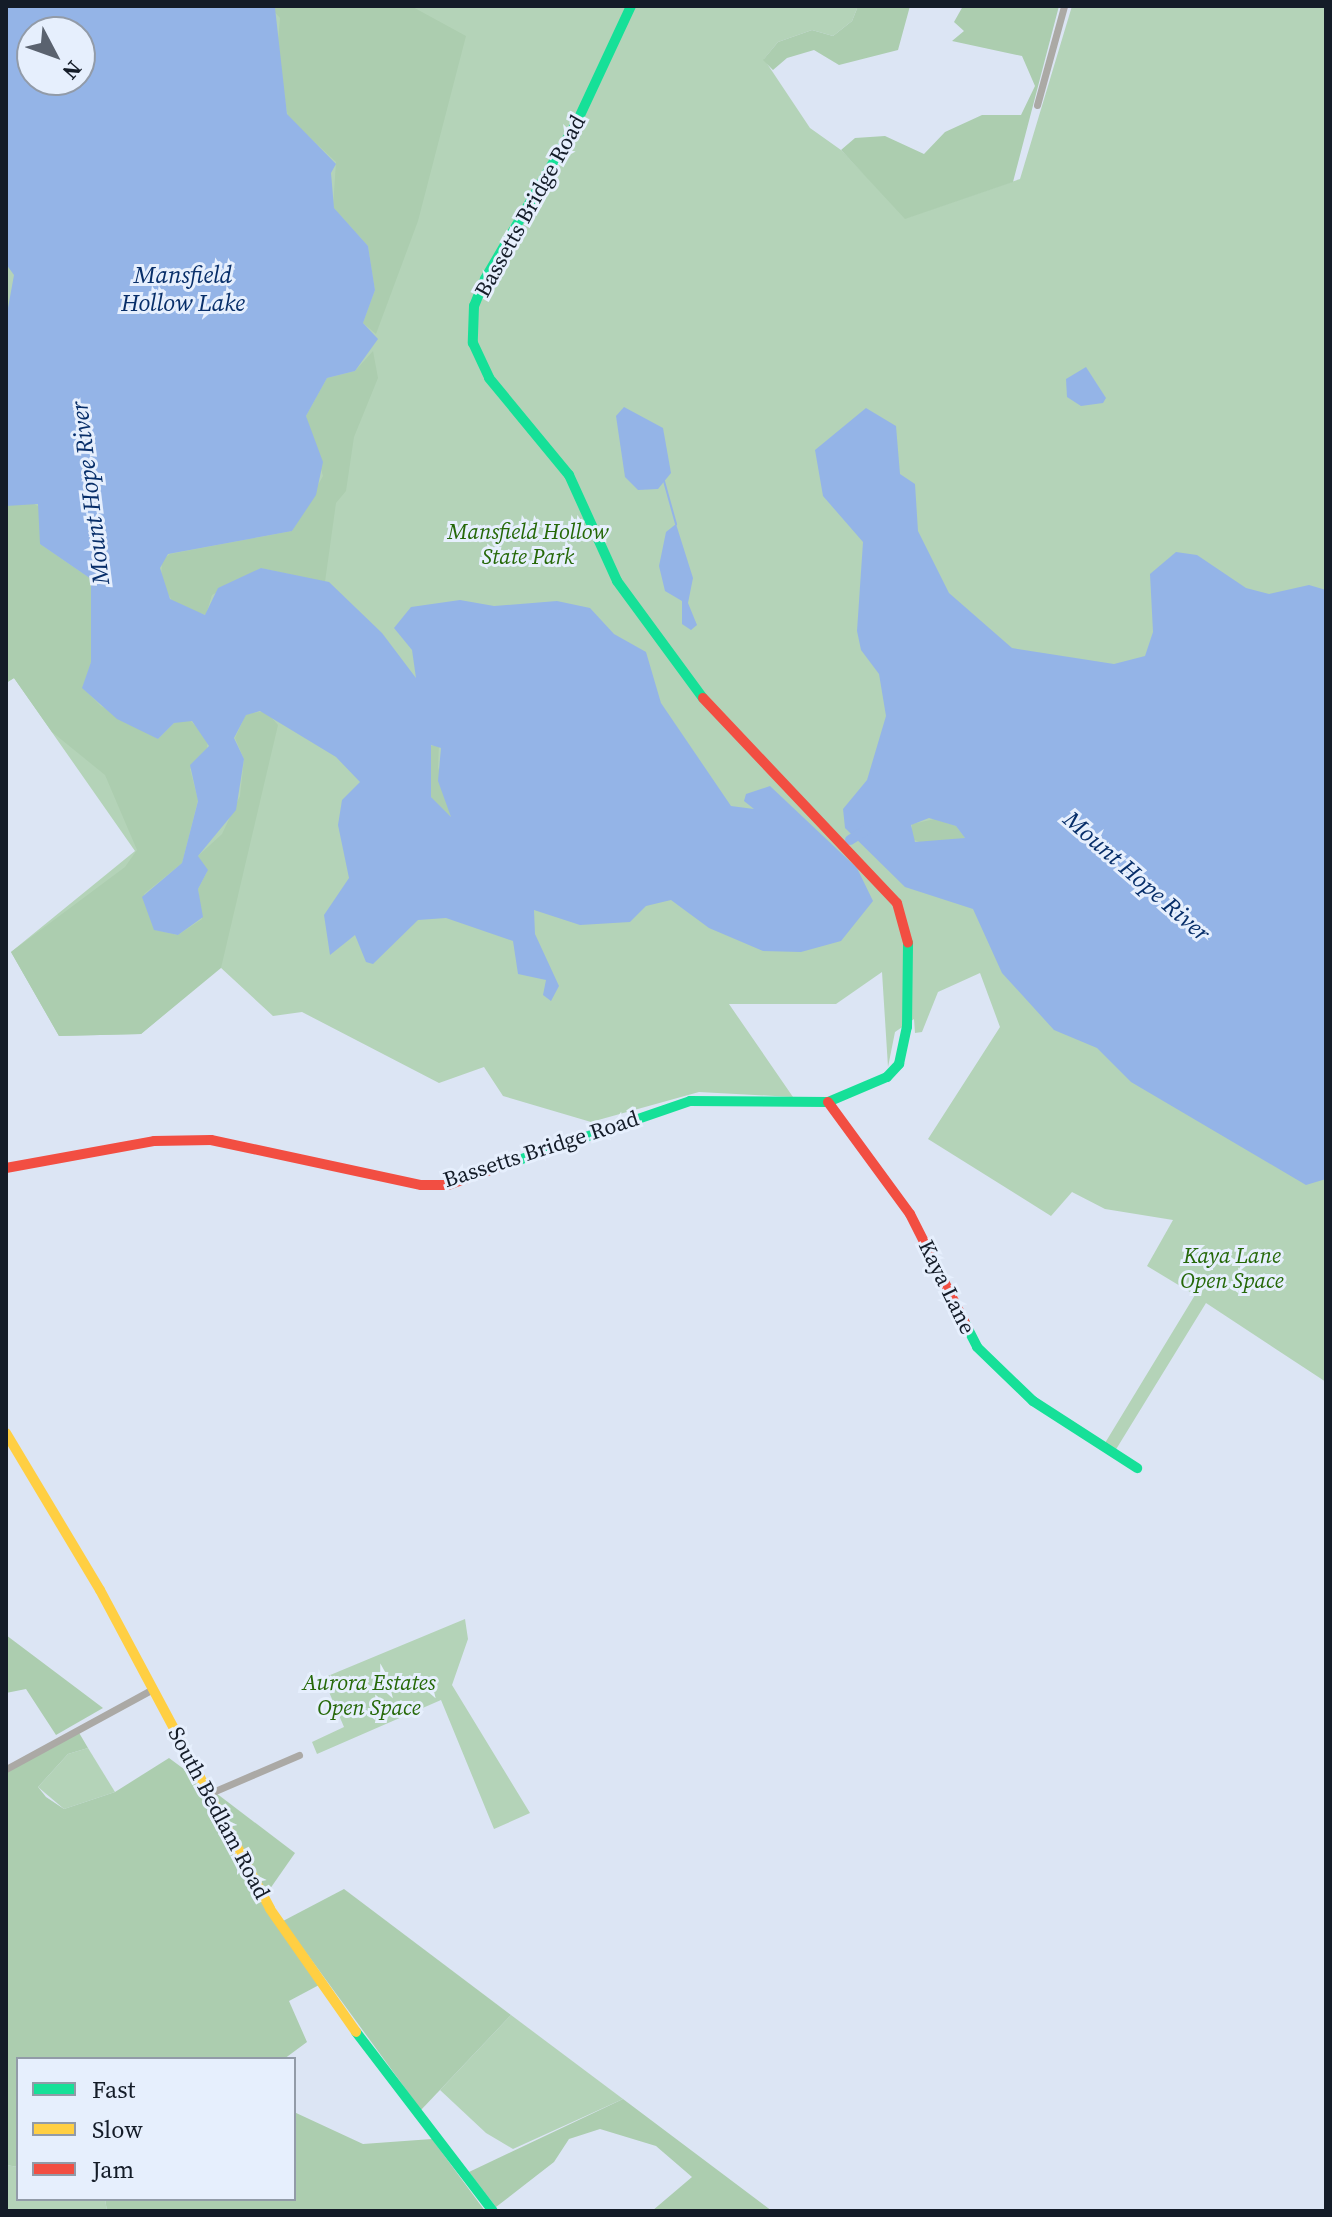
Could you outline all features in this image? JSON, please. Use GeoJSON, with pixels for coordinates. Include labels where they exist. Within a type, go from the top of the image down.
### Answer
{"type":"FeatureCollection","features":[{"type":"Feature","properties":{"kind":"street","name":"Bassetts Bridge Road"},"geometry":{"type":"LineString","coordinates":[[6,1168],[154,1141],[211,1140],[421,1185],[448,1185],[690,1101],[828,1102],[887,1077],[904,1050],[908,941],[893,897],[825,821],[670,661],[617,581],[574,483],[489,378],[473,343],[474,306],[485,279],[577,122],[631,6]]}},
{"type":"Feature","properties":{"kind":"street"},"geometry":{"type":"LineString","coordinates":[[1037,105],[1064,6]]}},
{"type":"Feature","properties":{"kind":"street","name":"Kaya Lane"},"geometry":{"type":"LineString","coordinates":[[828,1102],[910,1214],[977,1347],[1033,1401],[1137,1468]]}},
{"type":"Feature","properties":{"kind":"street","name":"South Bedlam Road"},"geometry":{"type":"LineString","coordinates":[[6,1433],[153,1689],[270,1909],[395,2088],[493,2211]]}},
{"type":"Feature","properties":{"kind":"street"},"geometry":{"type":"LineString","coordinates":[[6,1769],[153,1689]]}},
{"type":"Feature","properties":{"kind":"street"},"geometry":{"type":"LineString","coordinates":[[208,1794],[299,1755]]}},
{"type":"Feature","properties":{"kind":"green space","name":"Mansfield Hollow State Park"},"geometry":{"type":"Polygon","coordinates":[[[6,6],[858,6],[852,21],[833,36],[812,30],[778,42],[764,59],[810,128],[841,150],[906,218],[1020,179],[1072,6],[1326,6],[1326,1382],[1206,1303],[1115,1451],[1105,1443],[1195,1295],[1147,1266],[1173,1220],[1105,1209],[1072,1192],[1051,1216],[928,1139],[1000,1027],[980,973],[938,992],[922,1032],[915,1033],[914,1019],[895,1032],[888,1067],[882,972],[836,1004],[729,1004],[793,1097],[699,1092],[591,1122],[503,1096],[484,1067],[439,1083],[302,1012],[273,1016],[220,967],[141,1034],[59,1036],[11,952],[135,851],[14,678],[6,683],[6,6]]]}},
{"type":"Feature","properties":{"kind":"green space"},"geometry":{"type":"Polygon","coordinates":[[[269,6],[411,6],[466,36],[418,221],[376,334],[363,323],[375,290],[368,246],[333,207],[336,162],[288,117],[277,53],[280,18],[269,6]]]}},
{"type":"Feature","properties":{"kind":"green space"},"geometry":{"type":"Polygon","coordinates":[[[858,6],[910,6],[898,50],[839,65],[814,50],[787,58],[773,70],[763,60],[778,42],[812,30],[833,36],[852,21],[858,6]]]}},
{"type":"Feature","properties":{"kind":"green space"},"geometry":{"type":"Polygon","coordinates":[[[963,6],[1059,6],[1013,182],[905,219],[841,150],[855,138],[885,136],[924,154],[945,132],[982,115],[1021,115],[1035,86],[1022,56],[952,41],[964,31],[954,22],[963,6]]]}},
{"type":"Feature","properties":{"kind":"green space"},"geometry":{"type":"Polygon","coordinates":[[[373,351],[378,378],[354,437],[346,491],[336,503],[325,582],[261,568],[212,595],[206,615],[174,604],[161,582],[162,560],[170,554],[292,531],[323,476],[306,416],[327,378],[355,371],[373,351]]]}},
{"type":"Feature","properties":{"kind":"green space"},"geometry":{"type":"Polygon","coordinates":[[[30,502],[40,507],[40,544],[91,579],[91,662],[83,688],[101,706],[158,739],[174,723],[190,720],[208,740],[206,756],[190,769],[198,800],[182,863],[144,894],[155,930],[178,935],[202,919],[198,889],[207,872],[198,856],[222,834],[240,796],[244,759],[235,738],[246,714],[266,711],[278,725],[221,968],[141,1034],[59,1036],[11,952],[125,867],[137,850],[105,775],[52,732],[14,678],[6,683],[6,506],[30,502]]]}},
{"type":"Feature","properties":{"kind":"green space"},"geometry":{"type":"Polygon","coordinates":[[[439,745],[438,767],[451,817],[432,800],[426,778],[429,746],[439,745]]]}},
{"type":"Feature","properties":{"kind":"green space"},"geometry":{"type":"Polygon","coordinates":[[[935,819],[956,826],[965,838],[927,845],[912,839],[912,824],[935,819]]]}},
{"type":"Feature","properties":{"kind":"green space","name":"Aurora Estates Open Space"},"geometry":{"type":"Polygon","coordinates":[[[465,1619],[468,1639],[452,1685],[530,1813],[494,1829],[441,1700],[317,1754],[312,1742],[344,1727],[323,1678],[465,1619]]]}},
{"type":"Feature","properties":{"kind":"green space"},"geometry":{"type":"Polygon","coordinates":[[[6,1635],[103,1708],[56,1735],[26,1689],[6,1693],[6,1635]]]}},
{"type":"Feature","properties":{"kind":"green space"},"geometry":{"type":"Polygon","coordinates":[[[78,1731],[88,1748],[68,1754],[38,1787],[46,1797],[64,1809],[115,1792],[169,1758],[192,1775],[243,1874],[319,1985],[289,2001],[307,2042],[287,2057],[16,2057],[16,2167],[6,2165],[6,1773],[78,1731]]]}},
{"type":"Feature","properties":{"kind":"green space"},"geometry":{"type":"Polygon","coordinates":[[[88,1748],[115,1792],[64,1809],[38,1787],[68,1754],[88,1748]]]}},
{"type":"Feature","properties":{"kind":"green space"},"geometry":{"type":"Polygon","coordinates":[[[216,1793],[295,1853],[265,1896],[211,1796],[216,1793]]]}},
{"type":"Feature","properties":{"kind":"green space"},"geometry":{"type":"Polygon","coordinates":[[[344,1889],[511,2015],[421,2110],[283,1921],[344,1889]]]}},
{"type":"Feature","properties":{"kind":"green space"},"geometry":{"type":"Polygon","coordinates":[[[511,2015],[623,2099],[513,2149],[486,2133],[440,2090],[511,2015]]]}},
{"type":"Feature","properties":{"kind":"green space"},"geometry":{"type":"Polygon","coordinates":[[[623,2099],[772,2211],[652,2211],[692,2177],[656,2146],[600,2129],[569,2139],[554,2162],[496,2207],[469,2172],[623,2099]]]}},
{"type":"Feature","properties":{"kind":"green space"},"geometry":{"type":"Polygon","coordinates":[[[296,2113],[363,2144],[432,2139],[485,2211],[107,2211],[105,2201],[296,2201],[296,2113]]]}},
{"type":"Feature","properties":{"kind":"green space"},"geometry":{"type":"Polygon","coordinates":[[[6,2165],[16,2167],[16,2201],[105,2201],[107,2211],[6,2211],[6,2165]]]}},
{"type":"Feature","properties":{"kind":"water","name":"Mansfield Hollow Lake"},"geometry":{"type":"Polygon","coordinates":[[[6,6],[275,8],[287,114],[336,164],[331,173],[334,208],[368,246],[375,290],[363,323],[378,339],[355,371],[327,378],[306,416],[323,462],[316,495],[292,531],[168,554],[160,568],[170,599],[205,615],[218,588],[261,568],[329,582],[382,633],[416,678],[412,650],[394,628],[411,607],[460,600],[494,606],[557,601],[590,608],[614,634],[646,652],[661,703],[731,806],[754,809],[744,801],[746,794],[770,786],[857,868],[873,901],[841,941],[801,952],[763,951],[709,928],[671,900],[646,906],[630,922],[580,925],[534,910],[535,934],[559,986],[551,1001],[543,995],[546,980],[518,974],[513,941],[446,918],[418,920],[373,964],[366,962],[355,935],[330,955],[324,915],[349,878],[338,825],[342,800],[360,782],[336,757],[260,711],[246,715],[234,738],[244,759],[236,810],[198,856],[208,870],[198,889],[203,917],[178,935],[154,930],[142,897],[182,863],[198,801],[190,765],[209,746],[192,721],[174,723],[158,739],[117,719],[82,688],[91,662],[91,579],[40,544],[38,504],[6,506],[6,319],[14,275],[6,264],[6,6]],[[431,745],[431,797],[451,817],[438,781],[441,748],[431,745]]]}},
{"type":"Feature","properties":{"kind":"water"},"geometry":{"type":"Polygon","coordinates":[[[1086,367],[1106,398],[1103,403],[1081,406],[1067,397],[1066,379],[1086,367]]]}},
{"type":"Feature","properties":{"kind":"water"},"geometry":{"type":"Polygon","coordinates":[[[624,407],[663,428],[671,473],[658,489],[638,490],[625,477],[616,416],[624,407]]]}},
{"type":"Feature","properties":{"kind":"water"},"geometry":{"type":"Polygon","coordinates":[[[866,408],[896,426],[900,474],[915,484],[918,531],[949,593],[1012,648],[1114,664],[1145,656],[1153,632],[1150,574],[1176,552],[1197,555],[1246,588],[1269,594],[1309,585],[1326,590],[1326,1179],[1306,1185],[1131,1082],[1097,1048],[1054,1030],[1002,973],[973,909],[905,887],[845,828],[843,809],[867,780],[886,716],[879,674],[861,650],[857,631],[863,542],[823,496],[815,450],[866,408]],[[929,818],[911,825],[915,842],[965,838],[956,826],[929,818]]]}},
{"type":"Feature","properties":{"kind":"water"},"geometry":{"type":"Polygon","coordinates":[[[676,524],[693,578],[688,603],[697,625],[691,630],[682,624],[682,601],[665,591],[659,566],[666,532],[676,524]]]}},
{"type":"Feature","properties":{"kind":"waterway"},"geometry":{"type":"LineString","coordinates":[[664,481],[676,524]]}},
{"type":"Feature","properties":{"kind":"waterway","name":"Mount Hope River"},"geometry":{"type":"LineString","coordinates":[[850,840],[866,830]]}},
{"type":"Feature","properties":{"kind":"traffic: fast"},"geometry":{"type":"LineString","coordinates":[[631,6],[577,122],[485,279],[474,306],[473,343],[489,378],[569,475],[617,581],[703,698]]}},
{"type":"Feature","properties":{"kind":"traffic: fast"},"geometry":{"type":"LineString","coordinates":[[513,1162],[690,1101],[828,1102],[887,1077],[899,1064],[907,1027],[908,943]]}},
{"type":"Feature","properties":{"kind":"traffic: fast"},"geometry":{"type":"LineString","coordinates":[[965,1323],[977,1347],[1033,1401],[1137,1468]]}},
{"type":"Feature","properties":{"kind":"traffic: fast"},"geometry":{"type":"LineString","coordinates":[[356,2032],[493,2211]]}},
{"type":"Feature","properties":{"kind":"traffic: slow"},"geometry":{"type":"LineString","coordinates":[[6,1433],[100,1590],[270,1909],[356,2032]]}},
{"type":"Feature","properties":{"kind":"traffic: jam"},"geometry":{"type":"LineString","coordinates":[[703,698],[897,903],[908,943]]}},
{"type":"Feature","properties":{"kind":"traffic: jam"},"geometry":{"type":"LineString","coordinates":[[828,1102],[910,1214],[965,1323]]}},
{"type":"Feature","properties":{"kind":"traffic: jam"},"geometry":{"type":"LineString","coordinates":[[6,1168],[154,1141],[211,1140],[421,1185],[448,1185],[513,1162]]}},
{"type":"Feature","properties":{"kind":"park label","name":"Kaya Lane Open Space"},"geometry":{"type":"Point","coordinates":[1232,1268]}}]}
